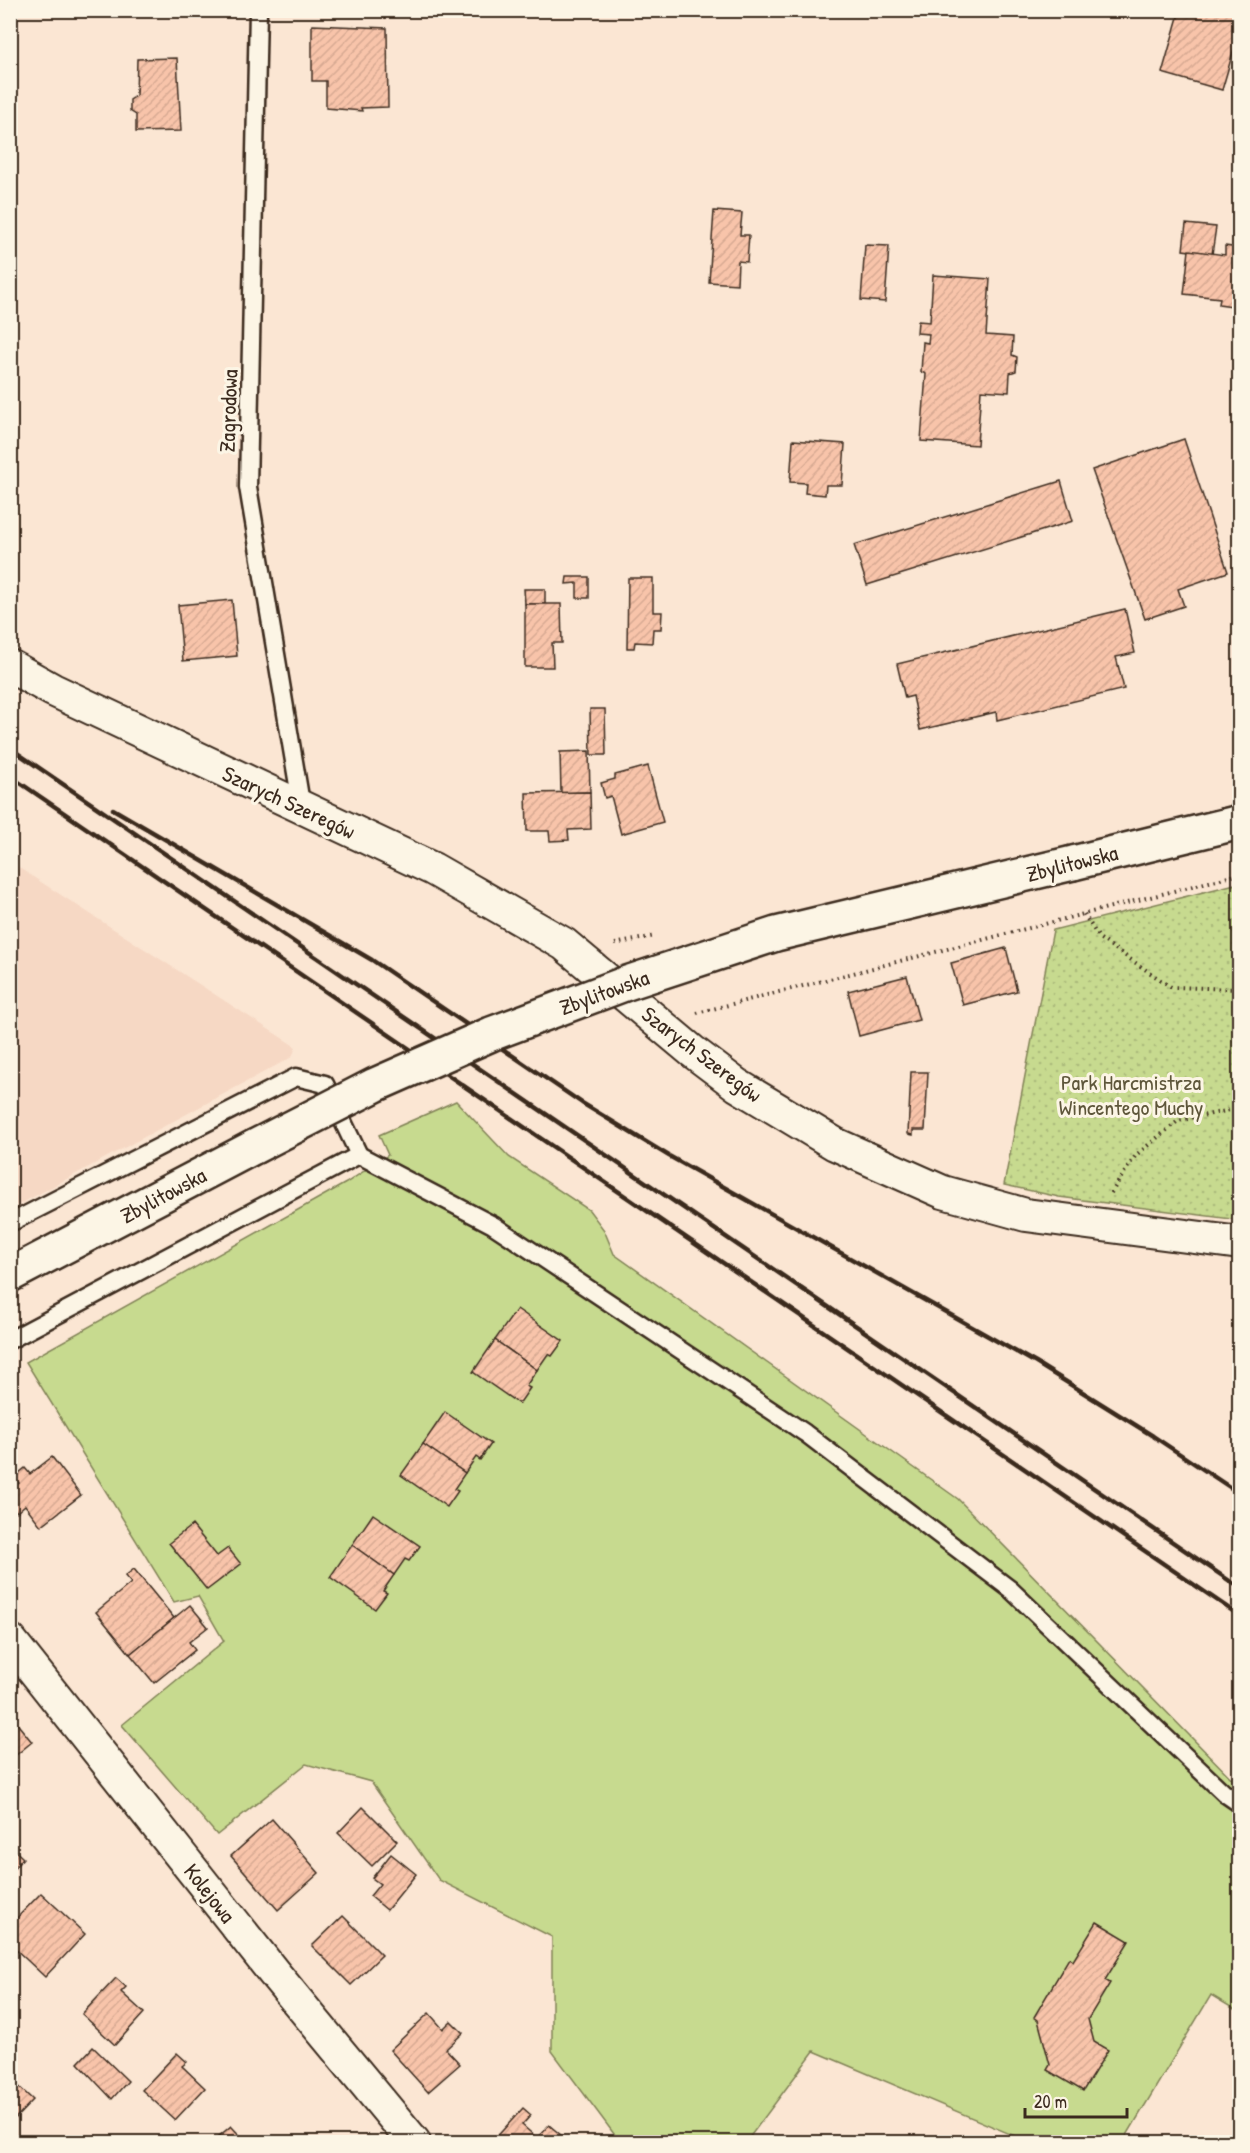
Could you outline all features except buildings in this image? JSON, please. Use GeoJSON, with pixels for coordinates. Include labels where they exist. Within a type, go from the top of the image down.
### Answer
{"type":"FeatureCollection","features":[{"type":"Feature","properties":{"kind":"street","name":"Szarych Szeregów"},"geometry":{"type":"LineString","coordinates":[[10,666],[53,690],[433,869],[564,944],[692,1051],[737,1085],[835,1144],[943,1192],[1026,1215],[1239,1243]]}},
{"type":"Feature","properties":{"kind":"street","name":"Zbylitowska"},"geometry":{"type":"LineString","coordinates":[[10,1275],[386,1080],[491,1034],[627,983],[776,934],[1239,822]]}},
{"type":"Feature","properties":{"kind":"street","name":"Kolejowa"},"geometry":{"type":"LineString","coordinates":[[10,1640],[274,1973],[414,2142]]}},
{"type":"Feature","properties":{"kind":"lane","name":"Zagrodowa"},"geometry":{"type":"LineString","coordinates":[[258,10],[248,488],[302,809]]}},
{"type":"Feature","properties":{"kind":"lane"},"geometry":{"type":"LineString","coordinates":[[10,1223],[296,1077],[325,1084],[359,1155],[493,1225],[805,1433],[1010,1589],[1224,1793],[1239,1804]]}},
{"type":"Feature","properties":{"kind":"lane"},"geometry":{"type":"LineString","coordinates":[[10,1340],[359,1155]]}},
{"type":"Feature","properties":{"kind":"path"},"geometry":{"type":"LineString","coordinates":[[689,1015],[1239,874]]}},
{"type":"Feature","properties":{"kind":"path"},"geometry":{"type":"LineString","coordinates":[[1084,914],[1099,938],[1171,987],[1239,989]]}},
{"type":"Feature","properties":{"kind":"path"},"geometry":{"type":"LineString","coordinates":[[1091,1224],[1136,1155],[1178,1121],[1239,1108]]}},
{"type":"Feature","properties":{"kind":"shaded area"},"geometry":{"type":"Polygon","coordinates":[[[10,862],[296,1047],[292,1057],[11,1209],[10,862]]]}},
{"type":"Feature","properties":{"kind":"green space","name":"Park Harcmistrza Wincentego Muchy"},"geometry":{"type":"Polygon","coordinates":[[[1239,883],[1239,1220],[1059,1197],[1004,1185],[1053,930],[1239,883]]]}},
{"type":"Feature","properties":{"kind":"green space"},"geometry":{"type":"Polygon","coordinates":[[[456,1101],[509,1157],[589,1210],[604,1230],[614,1254],[958,1499],[1239,1786],[1239,2012],[1211,1995],[1123,2142],[1029,2142],[814,2051],[746,2142],[620,2142],[552,2051],[552,1937],[439,1880],[371,1782],[306,1764],[217,1835],[122,1725],[224,1641],[198,1596],[174,1602],[26,1362],[346,1183],[388,1155],[379,1135],[456,1101]]]}},
{"type":"Feature","properties":{"kind":"railway"},"geometry":{"type":"LineString","coordinates":[[10,748],[1240,1588]]}},
{"type":"Feature","properties":{"kind":"railway"},"geometry":{"type":"LineString","coordinates":[[10,776],[1240,1616]]}},
{"type":"Feature","properties":{"kind":"railway"},"geometry":{"type":"LineString","coordinates":[[113,809],[372,960],[582,1103],[669,1156],[1036,1363],[1240,1494]]}}]}
